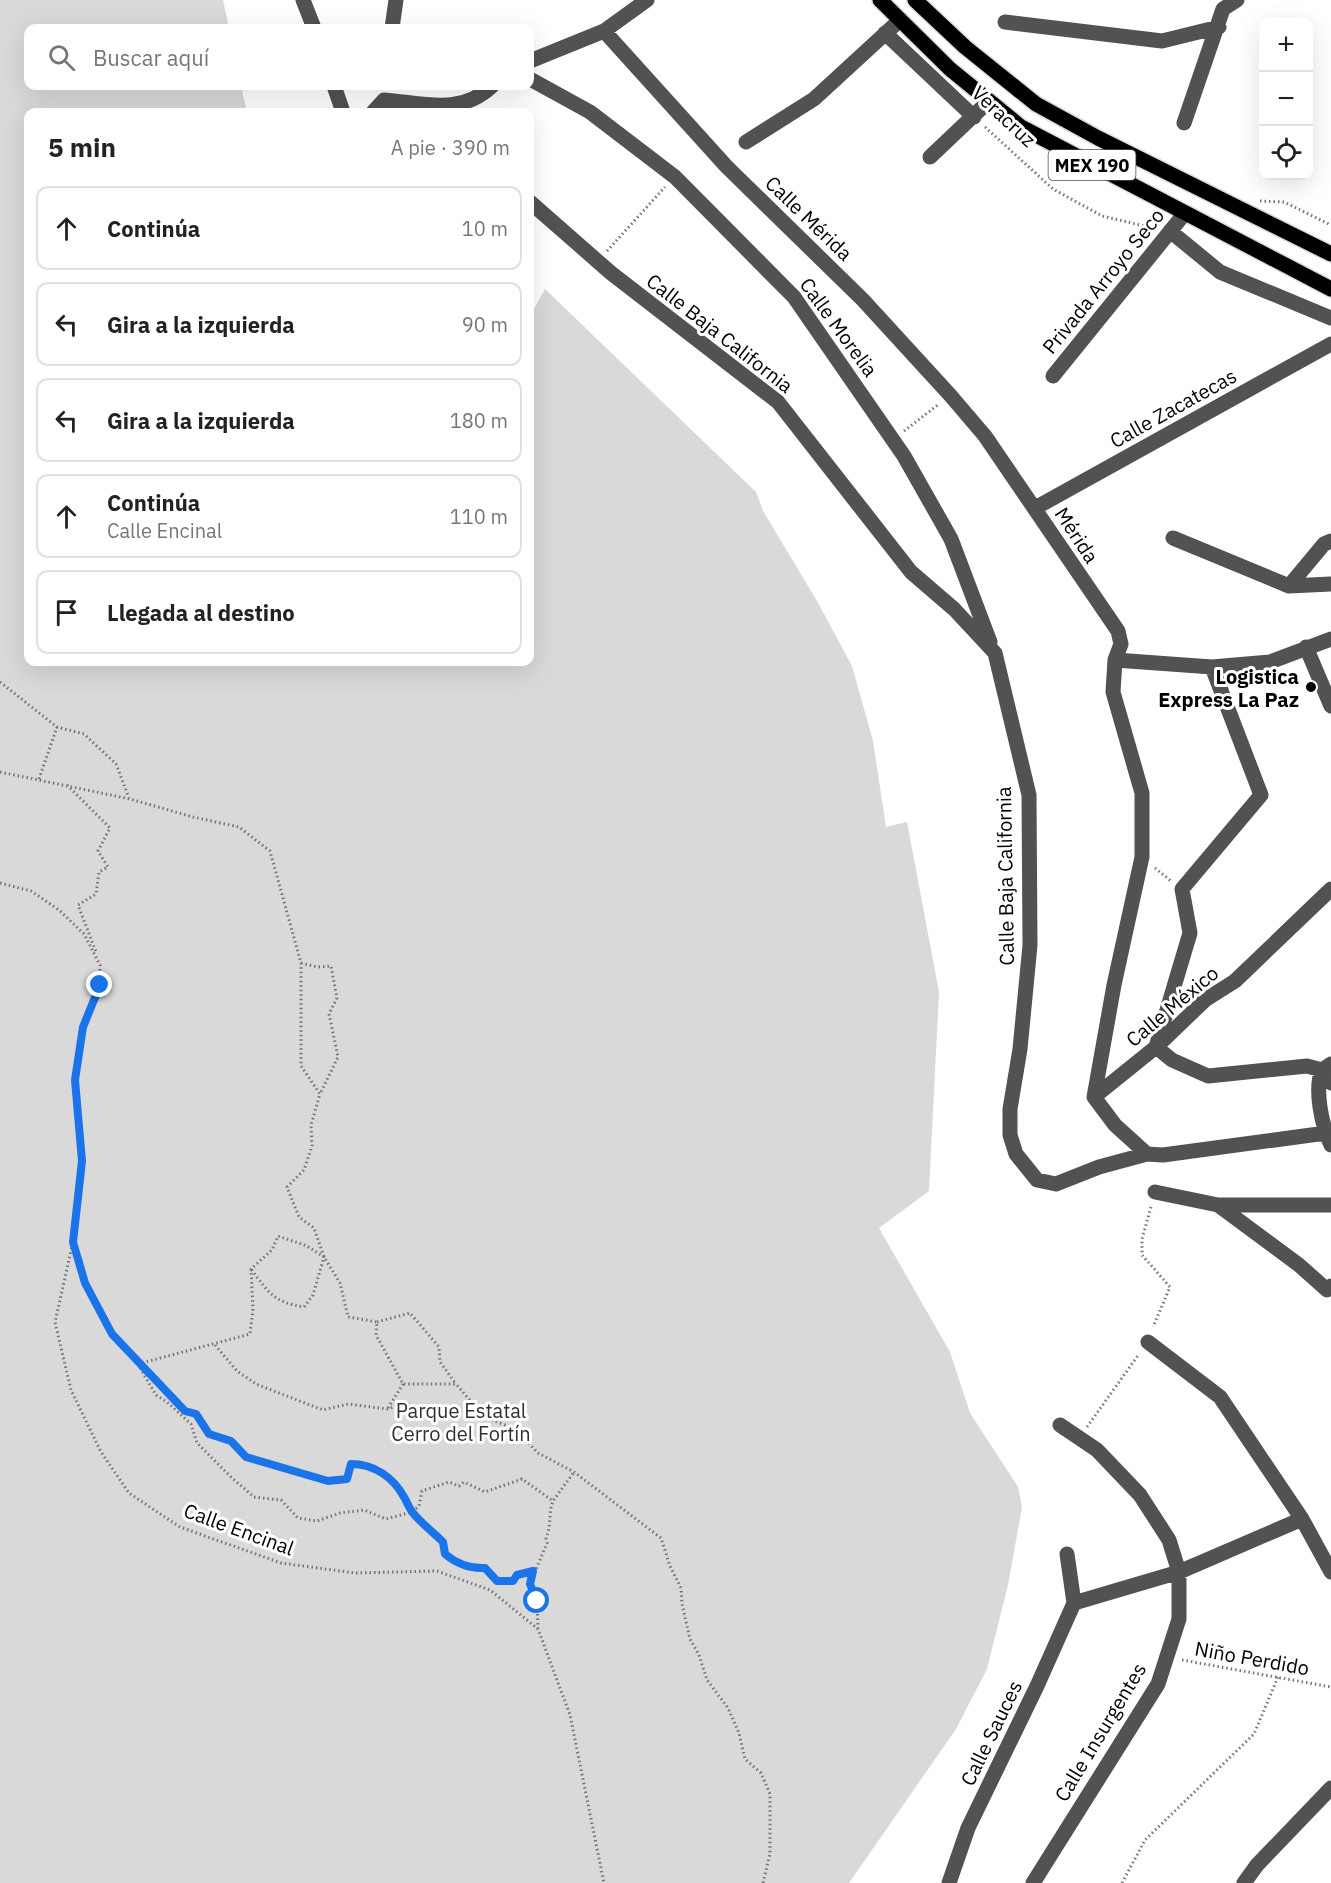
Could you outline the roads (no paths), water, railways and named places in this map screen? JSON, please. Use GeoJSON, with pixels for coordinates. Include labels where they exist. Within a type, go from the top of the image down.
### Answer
{"type":"FeatureCollection","features":[{"type":"Feature","properties":{"kind":"main road","name":"MEX 190"},"geometry":{"type":"LineString","coordinates":[[880,0],[950,69],[1022,127],[1331,289]]}},
{"type":"Feature","properties":{"kind":"main road","name":"MEX 190"},"geometry":{"type":"LineString","coordinates":[[915,0],[965,47],[1036,104],[1098,138],[1331,254]]}},
{"type":"Feature","properties":{"kind":"street"},"geometry":{"type":"LineString","coordinates":[[303,0],[312,24]]}},
{"type":"Feature","properties":{"kind":"street"},"geometry":{"type":"LineString","coordinates":[[393,24],[396,0]]}},
{"type":"Feature","properties":{"kind":"street"},"geometry":{"type":"LineString","coordinates":[[534,59],[604,31],[647,0]]}},
{"type":"Feature","properties":{"kind":"street"},"geometry":{"type":"LineString","coordinates":[[1184,123],[1219,27],[1223,9],[1237,0]]}},
{"type":"Feature","properties":{"kind":"street"},"geometry":{"type":"LineString","coordinates":[[746,142],[814,99],[900,20]]}},
{"type":"Feature","properties":{"kind":"street"},"geometry":{"type":"LineString","coordinates":[[1005,22],[1162,40],[1219,27]]}},
{"type":"Feature","properties":{"kind":"street","name":"Calle Mérida"},"geometry":{"type":"LineString","coordinates":[[604,31],[726,166],[863,300],[985,436]]}},
{"type":"Feature","properties":{"kind":"street","name":"Veracruz"},"geometry":{"type":"LineString","coordinates":[[885,33],[974,117]]}},
{"type":"Feature","properties":{"kind":"street","name":"Calle Morelia"},"geometry":{"type":"LineString","coordinates":[[534,81],[590,112],[675,177],[794,297],[892,439],[951,538],[995,653]]}},
{"type":"Feature","properties":{"kind":"street"},"geometry":{"type":"LineString","coordinates":[[335,90],[342,108]]}},
{"type":"Feature","properties":{"kind":"street"},"geometry":{"type":"LineString","coordinates":[[376,108],[385,93],[463,105],[479,98],[488,90]]}},
{"type":"Feature","properties":{"kind":"street"},"geometry":{"type":"LineString","coordinates":[[930,157],[989,101]]}},
{"type":"Feature","properties":{"kind":"street","name":"Calle Baja California"},"geometry":{"type":"LineString","coordinates":[[534,205],[611,273],[778,402],[910,572],[954,609],[995,653],[1029,795],[1030,945],[1020,1049],[1010,1109],[1011,1135],[1016,1154],[1037,1180],[1056,1184],[1099,1167],[1147,1154],[1163,1155],[1328,1139]]}},
{"type":"Feature","properties":{"kind":"street","name":"Privada Arroyo Seco"},"geometry":{"type":"LineString","coordinates":[[1053,376],[1185,213]]}},
{"type":"Feature","properties":{"kind":"street"},"geometry":{"type":"LineString","coordinates":[[1170,231],[1220,273],[1331,318]]}},
{"type":"Feature","properties":{"kind":"street","name":"Calle Zacatecas"},"geometry":{"type":"LineString","coordinates":[[1035,508],[1331,344]]}},
{"type":"Feature","properties":{"kind":"street","name":"Mérida"},"geometry":{"type":"LineString","coordinates":[[985,436],[1118,631],[1121,644],[1115,660],[1113,692],[1142,793],[1142,857],[1114,985],[1094,1097]]}},
{"type":"Feature","properties":{"kind":"street"},"geometry":{"type":"LineString","coordinates":[[1173,538],[1289,586],[1331,584]]}},
{"type":"Feature","properties":{"kind":"street"},"geometry":{"type":"LineString","coordinates":[[1289,586],[1323,544],[1331,541]]}},
{"type":"Feature","properties":{"kind":"street"},"geometry":{"type":"LineString","coordinates":[[1115,660],[1212,667],[1270,662],[1331,639]]}},
{"type":"Feature","properties":{"kind":"street"},"geometry":{"type":"LineString","coordinates":[[1306,647],[1331,706]]}},
{"type":"Feature","properties":{"kind":"street"},"geometry":{"type":"LineString","coordinates":[[1212,667],[1261,795],[1182,889],[1190,933],[1156,1047],[1172,1059],[1208,1076],[1307,1066],[1328,1072],[1319,1083],[1328,1139]]}},
{"type":"Feature","properties":{"kind":"street","name":"Calle México"},"geometry":{"type":"LineString","coordinates":[[1094,1097],[1156,1047],[1205,1000],[1235,981],[1331,889]]}},
{"type":"Feature","properties":{"kind":"street"},"geometry":{"type":"LineString","coordinates":[[1094,1097],[1115,1125],[1147,1154]]}},
{"type":"Feature","properties":{"kind":"street"},"geometry":{"type":"LineString","coordinates":[[1155,1192],[1218,1205],[1331,1205]]}},
{"type":"Feature","properties":{"kind":"street"},"geometry":{"type":"LineString","coordinates":[[1218,1205],[1329,1288]]}},
{"type":"Feature","properties":{"kind":"street"},"geometry":{"type":"LineString","coordinates":[[1148,1342],[1221,1397],[1302,1519],[1331,1572]]}},
{"type":"Feature","properties":{"kind":"street","name":"Calle Insurgentes"},"geometry":{"type":"LineString","coordinates":[[1033,1883],[1158,1684],[1179,1619],[1179,1572],[1169,1540],[1140,1495],[1097,1450],[1060,1425]]}},
{"type":"Feature","properties":{"kind":"street"},"geometry":{"type":"LineString","coordinates":[[1067,1554],[1074,1603],[1179,1572],[1302,1519]]}},
{"type":"Feature","properties":{"kind":"street","name":"Calle Sauces"},"geometry":{"type":"LineString","coordinates":[[949,1883],[968,1828],[1037,1686],[1074,1603]]}},
{"type":"Feature","properties":{"kind":"street"},"geometry":{"type":"LineString","coordinates":[[1244,1883],[1257,1865],[1331,1788]]}},
{"type":"Feature","properties":{"kind":"place","name":"Logistica Express La Paz"},"geometry":{"type":"Point","coordinates":[1311,687]}},
{"type":"Feature","properties":{"kind":"park label","name":"Parque Estatal Cerro del Fortín"},"geometry":{"type":"Point","coordinates":[461,1422]}}]}
